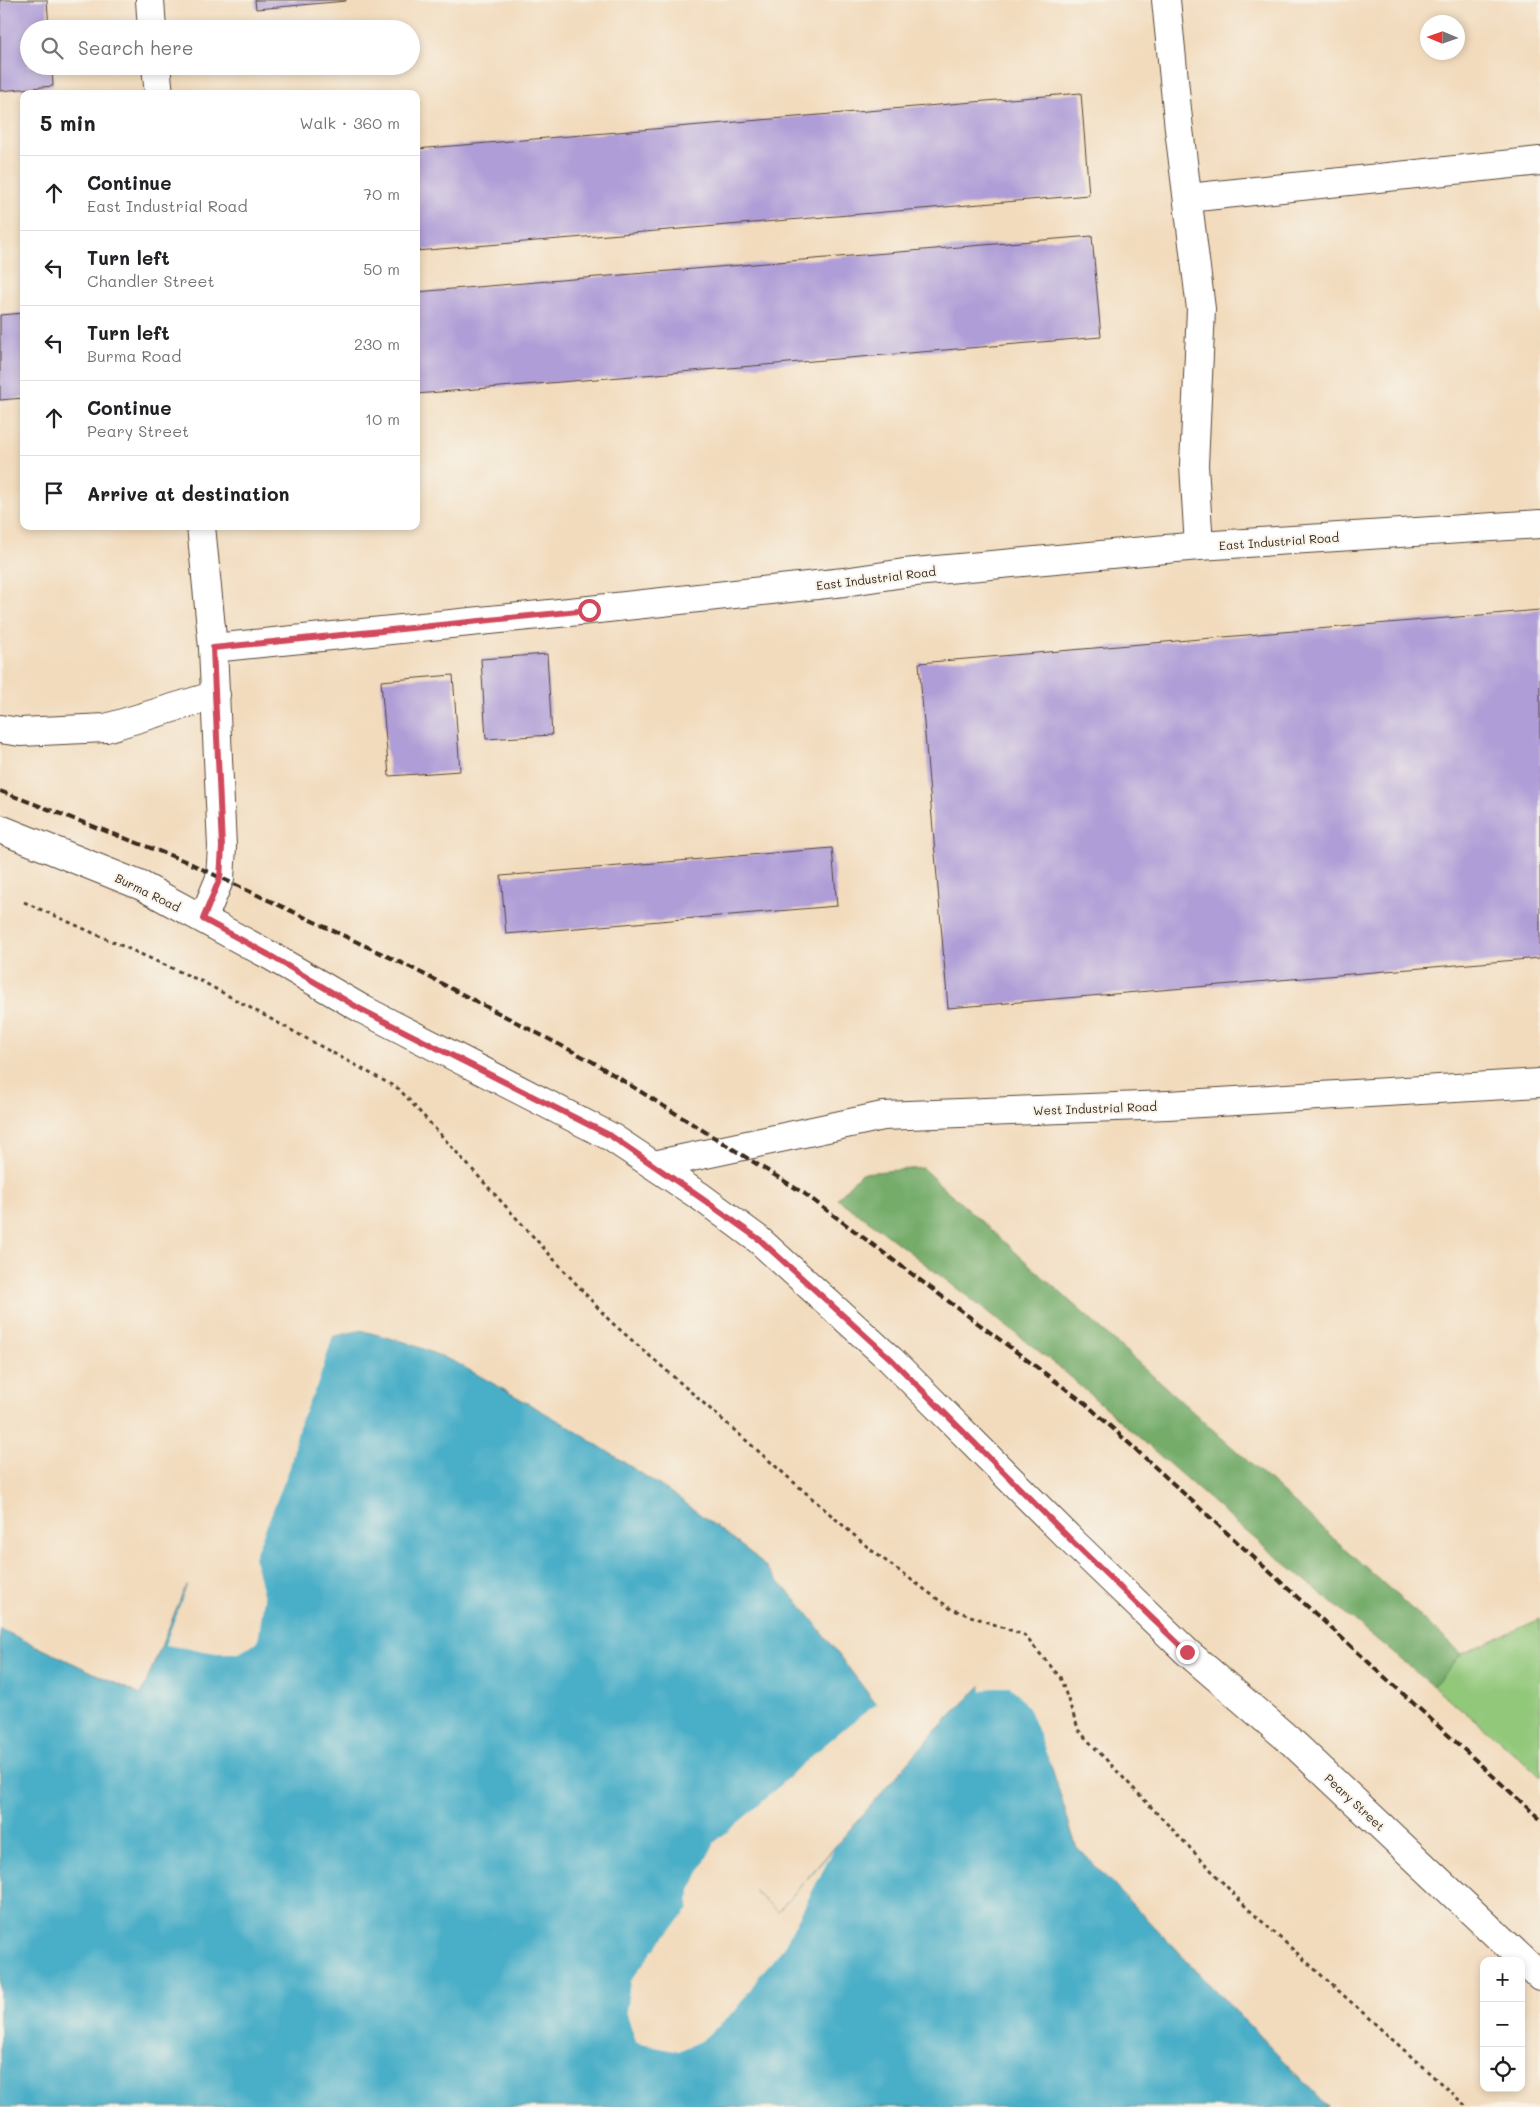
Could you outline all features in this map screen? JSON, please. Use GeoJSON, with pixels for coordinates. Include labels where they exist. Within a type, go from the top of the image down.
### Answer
{"type":"FeatureCollection","features":[{"type":"Feature","properties":{"kind":"street"},"geometry":{"type":"LineString","coordinates":[[150,0],[151,20]]}},
{"type":"Feature","properties":{"kind":"street"},"geometry":{"type":"LineString","coordinates":[[1166,0],[1179,129],[1201,309],[1194,465],[1199,546]]}},
{"type":"Feature","properties":{"kind":"street"},"geometry":{"type":"LineString","coordinates":[[157,75],[159,90]]}},
{"type":"Feature","properties":{"kind":"street"},"geometry":{"type":"LineString","coordinates":[[1188,198],[1540,161]]}},
{"type":"Feature","properties":{"kind":"street","name":"East Industrial Road"},"geometry":{"type":"LineString","coordinates":[[213,648],[589,610],[844,582],[904,573],[1199,546],[1540,524]]}},
{"type":"Feature","properties":{"kind":"street"},"geometry":{"type":"LineString","coordinates":[[201,530],[213,648],[222,847],[220,878],[203,919]]}},
{"type":"Feature","properties":{"kind":"street"},"geometry":{"type":"LineString","coordinates":[[0,729],[20,732],[106,728],[216,695]]}},
{"type":"Feature","properties":{"kind":"street","name":"Burma Road"},"geometry":{"type":"LineString","coordinates":[[0,829],[142,886],[269,955],[362,1010],[611,1136],[654,1165],[760,1240],[892,1360],[1074,1543],[1167,1632]]}},
{"type":"Feature","properties":{"kind":"street","name":"West Industrial Road"},"geometry":{"type":"LineString","coordinates":[[654,1165],[883,1116],[1168,1105],[1540,1083]]}},
{"type":"Feature","properties":{"kind":"street","name":"Peary Street"},"geometry":{"type":"LineString","coordinates":[[1167,1632],[1294,1744],[1540,1976]]}},
{"type":"Feature","properties":{"kind":"path"},"geometry":{"type":"LineString","coordinates":[[24,902],[203,982],[399,1089],[610,1321],[864,1543],[951,1609],[1024,1635],[1060,1677],[1079,1731],[1085,1738],[1246,1907],[1467,2107]]}},
{"type":"Feature","properties":{"kind":"green space"},"geometry":{"type":"Polygon","coordinates":[[[922,1168],[1462,1654],[1433,1686],[1242,1528],[1058,1366],[873,1224],[837,1199],[861,1173],[922,1168]]]}},
{"type":"Feature","properties":{"kind":"green space"},"geometry":{"type":"Polygon","coordinates":[[[1540,1619],[1540,1777],[1497,1738],[1433,1686],[1462,1654],[1540,1619]]]}},
{"type":"Feature","properties":{"kind":"water"},"geometry":{"type":"Polygon","coordinates":[[[360,1330],[408,1343],[455,1362],[568,1426],[676,1496],[756,1557],[804,1609],[876,1704],[863,1742],[747,1884],[778,1912],[938,1728],[993,1674],[1021,1691],[1040,1722],[1076,1846],[1328,2107],[0,2107],[0,1629],[141,1695],[186,1586],[206,1580],[334,1336],[360,1330]]]}},
{"type":"Feature","properties":{"kind":"pier"},"geometry":{"type":"Polygon","coordinates":[[[362,1328],[333,1336],[318,1383],[300,1421],[290,1467],[254,1557],[264,1598],[258,1642],[239,1653],[217,1653],[165,1645],[188,1583],[204,1578],[251,1492],[294,1400],[331,1335],[362,1328]]]}},
{"type":"Feature","properties":{"kind":"pier"},"geometry":{"type":"Polygon","coordinates":[[[993,1671],[1024,1690],[1043,1721],[1053,1764],[1051,1765],[1029,1710],[1018,1694],[1010,1687],[993,1687],[982,1692],[981,1682],[993,1671]]]}},
{"type":"Feature","properties":{"kind":"pier"},"geometry":{"type":"Polygon","coordinates":[[[876,1704],[878,1706],[865,1744],[750,1884],[756,1889],[754,1891],[778,1912],[834,1849],[783,1948],[760,1975],[737,2009],[702,2040],[679,2051],[636,2042],[626,2011],[630,1981],[660,1942],[689,1909],[690,1890],[715,1842],[759,1805],[801,1765],[876,1704]]]}},
{"type":"Feature","properties":{"kind":"building"},"geometry":{"type":"Polygon","coordinates":[[[0,0],[47,0],[48,20],[20,20],[20,75],[52,75],[53,86],[0,91],[0,0]]]}},
{"type":"Feature","properties":{"kind":"building"},"geometry":{"type":"Polygon","coordinates":[[[255,0],[346,0],[346,1],[256,9],[255,0]]]}},
{"type":"Feature","properties":{"kind":"building"},"geometry":{"type":"Polygon","coordinates":[[[1081,93],[1089,195],[420,251],[420,149],[1081,93]]]}},
{"type":"Feature","properties":{"kind":"building"},"geometry":{"type":"Polygon","coordinates":[[[1092,236],[1101,337],[420,394],[420,292],[1092,236]]]}},
{"type":"Feature","properties":{"kind":"building"},"geometry":{"type":"Polygon","coordinates":[[[20,313],[20,398],[0,400],[0,315],[20,313]]]}},
{"type":"Feature","properties":{"kind":"building"},"geometry":{"type":"Polygon","coordinates":[[[1540,610],[1540,958],[948,1008],[919,663],[1540,610]]]}},
{"type":"Feature","properties":{"kind":"building"},"geometry":{"type":"Polygon","coordinates":[[[547,654],[552,735],[486,739],[481,659],[547,654]]]}},
{"type":"Feature","properties":{"kind":"building"},"geometry":{"type":"Polygon","coordinates":[[[453,675],[460,771],[389,776],[381,681],[453,675]]]}},
{"type":"Feature","properties":{"kind":"building"},"geometry":{"type":"Polygon","coordinates":[[[832,848],[837,906],[506,934],[501,876],[832,848]]]}},
{"type":"Feature","properties":{"kind":"railway"},"geometry":{"type":"LineString","coordinates":[[0,791],[185,861],[406,965],[593,1062],[805,1194],[1086,1404],[1540,1819]]}},
{"type":"Feature","properties":{"kind":"route"},"geometry":{"type":"LineString","coordinates":[[589,610],[213,648],[222,847],[220,878],[203,919],[269,955],[362,1010],[611,1136],[760,1240],[892,1360],[1074,1543],[1187,1652]]}}]}
